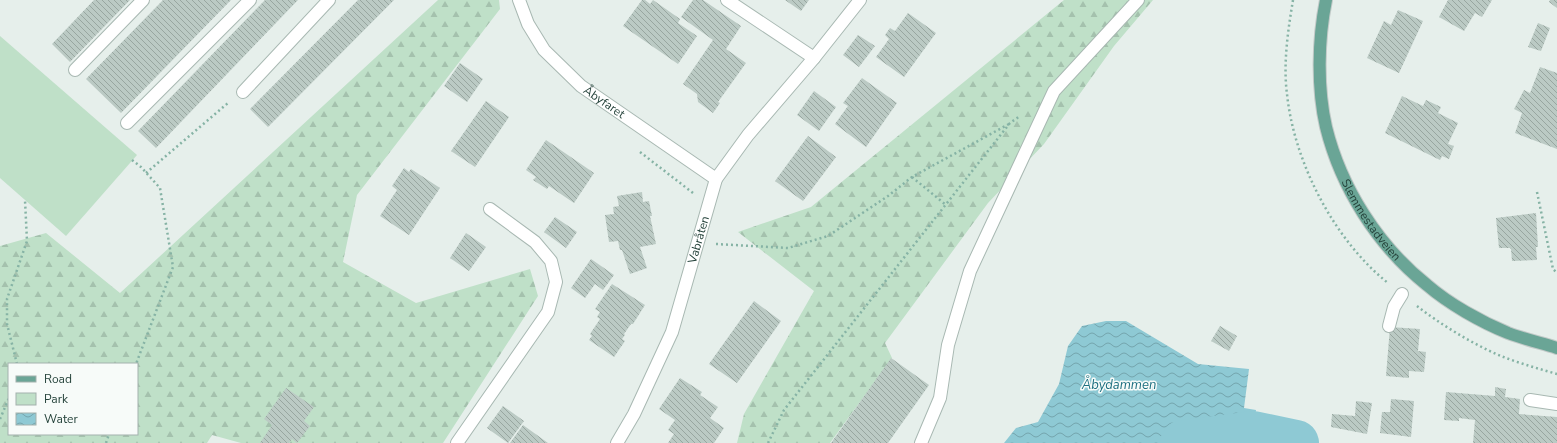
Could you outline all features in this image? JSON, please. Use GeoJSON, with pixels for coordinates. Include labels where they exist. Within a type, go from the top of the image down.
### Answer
{"type":"FeatureCollection","features":[{"type":"Feature","properties":{"kind":"main road","name":"Slemmestadveien"},"geometry":{"type":"LineString","coordinates":[[1326,0],[1320,62],[1321,95],[1326,127],[1338,163],[1356,203],[1369,223],[1396,256],[1428,286],[1463,310],[1508,332],[1557,348]]}},
{"type":"Feature","properties":{"kind":"street"},"geometry":{"type":"LineString","coordinates":[[75,70],[143,0]]}},
{"type":"Feature","properties":{"kind":"street"},"geometry":{"type":"LineString","coordinates":[[127,123],[250,0]]}},
{"type":"Feature","properties":{"kind":"street"},"geometry":{"type":"LineString","coordinates":[[243,92],[329,0]]}},
{"type":"Feature","properties":{"kind":"street","name":"Åbyfaret"},"geometry":{"type":"LineString","coordinates":[[519,0],[528,24],[544,50],[581,86],[716,179]]}},
{"type":"Feature","properties":{"kind":"street"},"geometry":{"type":"LineString","coordinates":[[727,0],[814,58]]}},
{"type":"Feature","properties":{"kind":"street","name":"Vabråten"},"geometry":{"type":"LineString","coordinates":[[617,443],[634,414],[672,332],[716,179],[748,135],[814,58],[860,0]]}},
{"type":"Feature","properties":{"kind":"street"},"geometry":{"type":"LineString","coordinates":[[922,443],[940,398],[948,345],[970,271],[1054,91],[1138,0]]}},
{"type":"Feature","properties":{"kind":"street"},"geometry":{"type":"LineString","coordinates":[[457,443],[548,312],[556,282],[550,261],[535,242],[490,210]]}},
{"type":"Feature","properties":{"kind":"street"},"geometry":{"type":"LineString","coordinates":[[1389,326],[1394,307],[1402,294]]}},
{"type":"Feature","properties":{"kind":"street"},"geometry":{"type":"LineString","coordinates":[[1530,400],[1557,404]]}},
{"type":"Feature","properties":{"kind":"path"},"geometry":{"type":"LineString","coordinates":[[146,173],[243,92]]}},
{"type":"Feature","properties":{"kind":"path"},"geometry":{"type":"LineString","coordinates":[[698,243],[788,248],[828,236],[888,196],[912,177],[1010,123],[1023,114]]}},
{"type":"Feature","properties":{"kind":"path"},"geometry":{"type":"LineString","coordinates":[[768,443],[784,410],[1010,123]]}},
{"type":"Feature","properties":{"kind":"path"},"geometry":{"type":"LineString","coordinates":[[132,160],[160,188],[173,267],[136,363]]}},
{"type":"Feature","properties":{"kind":"path"},"geometry":{"type":"LineString","coordinates":[[912,177],[946,204]]}},
{"type":"Feature","properties":{"kind":"path"},"geometry":{"type":"LineString","coordinates":[[1537,192],[1553,269],[1557,274]]}},
{"type":"Feature","properties":{"kind":"path"},"geometry":{"type":"LineString","coordinates":[[17,363],[7,324],[7,299],[27,241],[25,200]]}},
{"type":"Feature","properties":{"kind":"path"},"geometry":{"type":"LineString","coordinates":[[0,418],[8,400]]}},
{"type":"Feature","properties":{"kind":"green space"},"geometry":{"type":"Polygon","coordinates":[[[438,0],[499,0],[500,9],[357,195],[343,262],[416,303],[530,269],[538,296],[443,443],[241,443],[212,435],[207,443],[0,443],[0,246],[46,233],[120,293],[438,0]]]}},
{"type":"Feature","properties":{"kind":"green space"},"geometry":{"type":"Polygon","coordinates":[[[1064,0],[1153,0],[1114,46],[1044,144],[988,203],[885,343],[892,358],[830,443],[737,443],[744,414],[814,291],[738,232],[811,207],[1064,0]]]}},
{"type":"Feature","properties":{"kind":"green space"},"geometry":{"type":"Polygon","coordinates":[[[0,36],[137,155],[66,236],[0,178],[0,36]]]}},
{"type":"Feature","properties":{"kind":"water","name":"Åbydammen"},"geometry":{"type":"Polygon","coordinates":[[[1106,321],[1126,321],[1198,364],[1249,369],[1244,408],[1256,410],[1251,443],[1004,443],[1016,428],[1038,422],[1059,384],[1068,346],[1082,326],[1106,321]]]}},
{"type":"Feature","properties":{"kind":"building"},"geometry":{"type":"Polygon","coordinates":[[[94,0],[130,0],[70,62],[52,44],[94,0]]]}},
{"type":"Feature","properties":{"kind":"building"},"geometry":{"type":"Polygon","coordinates":[[[163,0],[231,0],[121,113],[86,79],[163,0]]]}},
{"type":"Feature","properties":{"kind":"building"},"geometry":{"type":"Polygon","coordinates":[[[265,0],[298,0],[156,148],[138,131],[265,0]]]}},
{"type":"Feature","properties":{"kind":"building"},"geometry":{"type":"Polygon","coordinates":[[[358,0],[394,0],[268,127],[250,109],[358,0]]]}},
{"type":"Feature","properties":{"kind":"building"},"geometry":{"type":"Polygon","coordinates":[[[642,0],[645,0],[650,4],[653,0],[680,19],[678,23],[697,36],[678,64],[623,26],[642,0]]]}},
{"type":"Feature","properties":{"kind":"building"},"geometry":{"type":"Polygon","coordinates":[[[693,0],[703,0],[741,26],[726,49],[746,63],[718,102],[720,103],[713,113],[698,102],[697,94],[683,84],[713,40],[681,17],[693,0]]]}},
{"type":"Feature","properties":{"kind":"building"},"geometry":{"type":"Polygon","coordinates":[[[785,0],[809,0],[801,11],[785,0]]]}},
{"type":"Feature","properties":{"kind":"building"},"geometry":{"type":"Polygon","coordinates":[[[1448,0],[1492,0],[1482,17],[1475,13],[1464,31],[1439,17],[1448,0]]]}},
{"type":"Feature","properties":{"kind":"building"},"geometry":{"type":"Polygon","coordinates":[[[1550,0],[1557,0],[1557,8],[1549,2],[1550,0]]]}},
{"type":"Feature","properties":{"kind":"building"},"geometry":{"type":"Polygon","coordinates":[[[1398,10],[1423,21],[1399,73],[1367,58],[1384,21],[1391,25],[1398,10]]]}},
{"type":"Feature","properties":{"kind":"building"},"geometry":{"type":"Polygon","coordinates":[[[908,13],[936,33],[904,77],[876,57],[889,39],[885,35],[890,28],[895,31],[908,13]]]}},
{"type":"Feature","properties":{"kind":"building"},"geometry":{"type":"Polygon","coordinates":[[[1538,23],[1550,28],[1541,51],[1528,47],[1538,23]]]}},
{"type":"Feature","properties":{"kind":"building"},"geometry":{"type":"Polygon","coordinates":[[[858,35],[875,46],[859,67],[843,55],[858,35]]]}},
{"type":"Feature","properties":{"kind":"building"},"geometry":{"type":"Polygon","coordinates":[[[460,63],[483,79],[467,102],[444,86],[460,63]]]}},
{"type":"Feature","properties":{"kind":"building"},"geometry":{"type":"Polygon","coordinates":[[[1540,67],[1557,73],[1557,149],[1515,133],[1522,113],[1514,109],[1524,90],[1530,93],[1540,67]]]}},
{"type":"Feature","properties":{"kind":"building"},"geometry":{"type":"Polygon","coordinates":[[[862,78],[897,103],[866,147],[835,124],[848,106],[843,103],[862,78]]]}},
{"type":"Feature","properties":{"kind":"building"},"geometry":{"type":"Polygon","coordinates":[[[814,91],[836,107],[819,131],[797,115],[814,91]]]}},
{"type":"Feature","properties":{"kind":"building"},"geometry":{"type":"Polygon","coordinates":[[[1402,96],[1423,106],[1426,100],[1441,107],[1438,113],[1458,123],[1448,144],[1454,146],[1449,159],[1442,156],[1440,160],[1385,133],[1402,96]]]}},
{"type":"Feature","properties":{"kind":"building"},"geometry":{"type":"Polygon","coordinates":[[[486,101],[509,117],[475,167],[451,151],[486,101]]]}},
{"type":"Feature","properties":{"kind":"building"},"geometry":{"type":"Polygon","coordinates":[[[808,136],[836,157],[803,201],[775,181],[808,136]]]}},
{"type":"Feature","properties":{"kind":"building"},"geometry":{"type":"Polygon","coordinates":[[[546,140],[594,173],[574,203],[549,186],[547,189],[533,180],[536,177],[526,170],[546,140]]]}},
{"type":"Feature","properties":{"kind":"building"},"geometry":{"type":"Polygon","coordinates":[[[404,168],[409,172],[411,169],[440,188],[409,235],[380,216],[397,190],[392,186],[404,168]]]}},
{"type":"Feature","properties":{"kind":"building"},"geometry":{"type":"Polygon","coordinates":[[[642,192],[643,202],[649,201],[652,216],[650,216],[656,244],[640,247],[647,268],[630,274],[618,241],[609,242],[605,215],[614,214],[613,207],[619,206],[617,196],[642,192]]]}},
{"type":"Feature","properties":{"kind":"building"},"geometry":{"type":"Polygon","coordinates":[[[1536,213],[1538,247],[1536,247],[1537,260],[1512,261],[1510,248],[1499,248],[1496,218],[1536,213]]]}},
{"type":"Feature","properties":{"kind":"building"},"geometry":{"type":"Polygon","coordinates":[[[555,217],[577,232],[566,248],[544,232],[555,217]]]}},
{"type":"Feature","properties":{"kind":"building"},"geometry":{"type":"Polygon","coordinates":[[[466,233],[486,247],[469,271],[450,258],[466,233]]]}},
{"type":"Feature","properties":{"kind":"building"},"geometry":{"type":"Polygon","coordinates":[[[591,259],[614,275],[603,290],[595,284],[585,298],[571,288],[591,259]]]}},
{"type":"Feature","properties":{"kind":"building"},"geometry":{"type":"Polygon","coordinates":[[[612,284],[645,305],[633,324],[631,324],[624,334],[625,335],[622,339],[625,341],[614,357],[589,340],[592,336],[590,334],[600,319],[597,317],[600,312],[595,309],[612,284]]]}},
{"type":"Feature","properties":{"kind":"building"},"geometry":{"type":"Polygon","coordinates":[[[754,301],[781,321],[737,383],[709,364],[754,301]]]}},
{"type":"Feature","properties":{"kind":"building"},"geometry":{"type":"Polygon","coordinates":[[[1220,326],[1237,336],[1229,351],[1211,341],[1220,326]]]}},
{"type":"Feature","properties":{"kind":"building"},"geometry":{"type":"Polygon","coordinates":[[[1390,327],[1420,329],[1418,351],[1426,352],[1424,372],[1409,371],[1409,378],[1386,376],[1390,327]]]}},
{"type":"Feature","properties":{"kind":"building"},"geometry":{"type":"Polygon","coordinates":[[[891,358],[929,385],[888,443],[831,443],[891,358]]]}},
{"type":"Feature","properties":{"kind":"building"},"geometry":{"type":"Polygon","coordinates":[[[680,378],[702,392],[700,395],[718,407],[710,418],[724,428],[714,443],[668,443],[674,434],[668,430],[675,420],[659,409],[680,378]]]}},
{"type":"Feature","properties":{"kind":"building"},"geometry":{"type":"Polygon","coordinates":[[[1495,387],[1506,389],[1505,397],[1520,399],[1519,414],[1557,417],[1557,443],[1473,443],[1475,420],[1459,418],[1459,421],[1444,420],[1446,392],[1495,396],[1495,387]]]}},
{"type":"Feature","properties":{"kind":"building"},"geometry":{"type":"Polygon","coordinates":[[[286,388],[314,407],[304,421],[310,426],[297,443],[292,439],[289,443],[260,443],[272,425],[264,419],[286,388]]]}},
{"type":"Feature","properties":{"kind":"building"},"geometry":{"type":"Polygon","coordinates":[[[1391,399],[1414,401],[1411,437],[1380,433],[1382,412],[1390,412],[1391,399]]]}},
{"type":"Feature","properties":{"kind":"building"},"geometry":{"type":"Polygon","coordinates":[[[1356,401],[1372,403],[1367,434],[1331,427],[1332,414],[1355,416],[1356,401]]]}},
{"type":"Feature","properties":{"kind":"building"},"geometry":{"type":"Polygon","coordinates":[[[503,406],[524,421],[508,443],[487,428],[503,406]]]}},
{"type":"Feature","properties":{"kind":"building"},"geometry":{"type":"Polygon","coordinates":[[[523,425],[548,443],[510,443],[523,425]]]}},
{"type":"Feature","properties":{"kind":"waterway"},"geometry":{"type":"LineString","coordinates":[[1183,443],[1253,434],[1296,443]]}}]}
